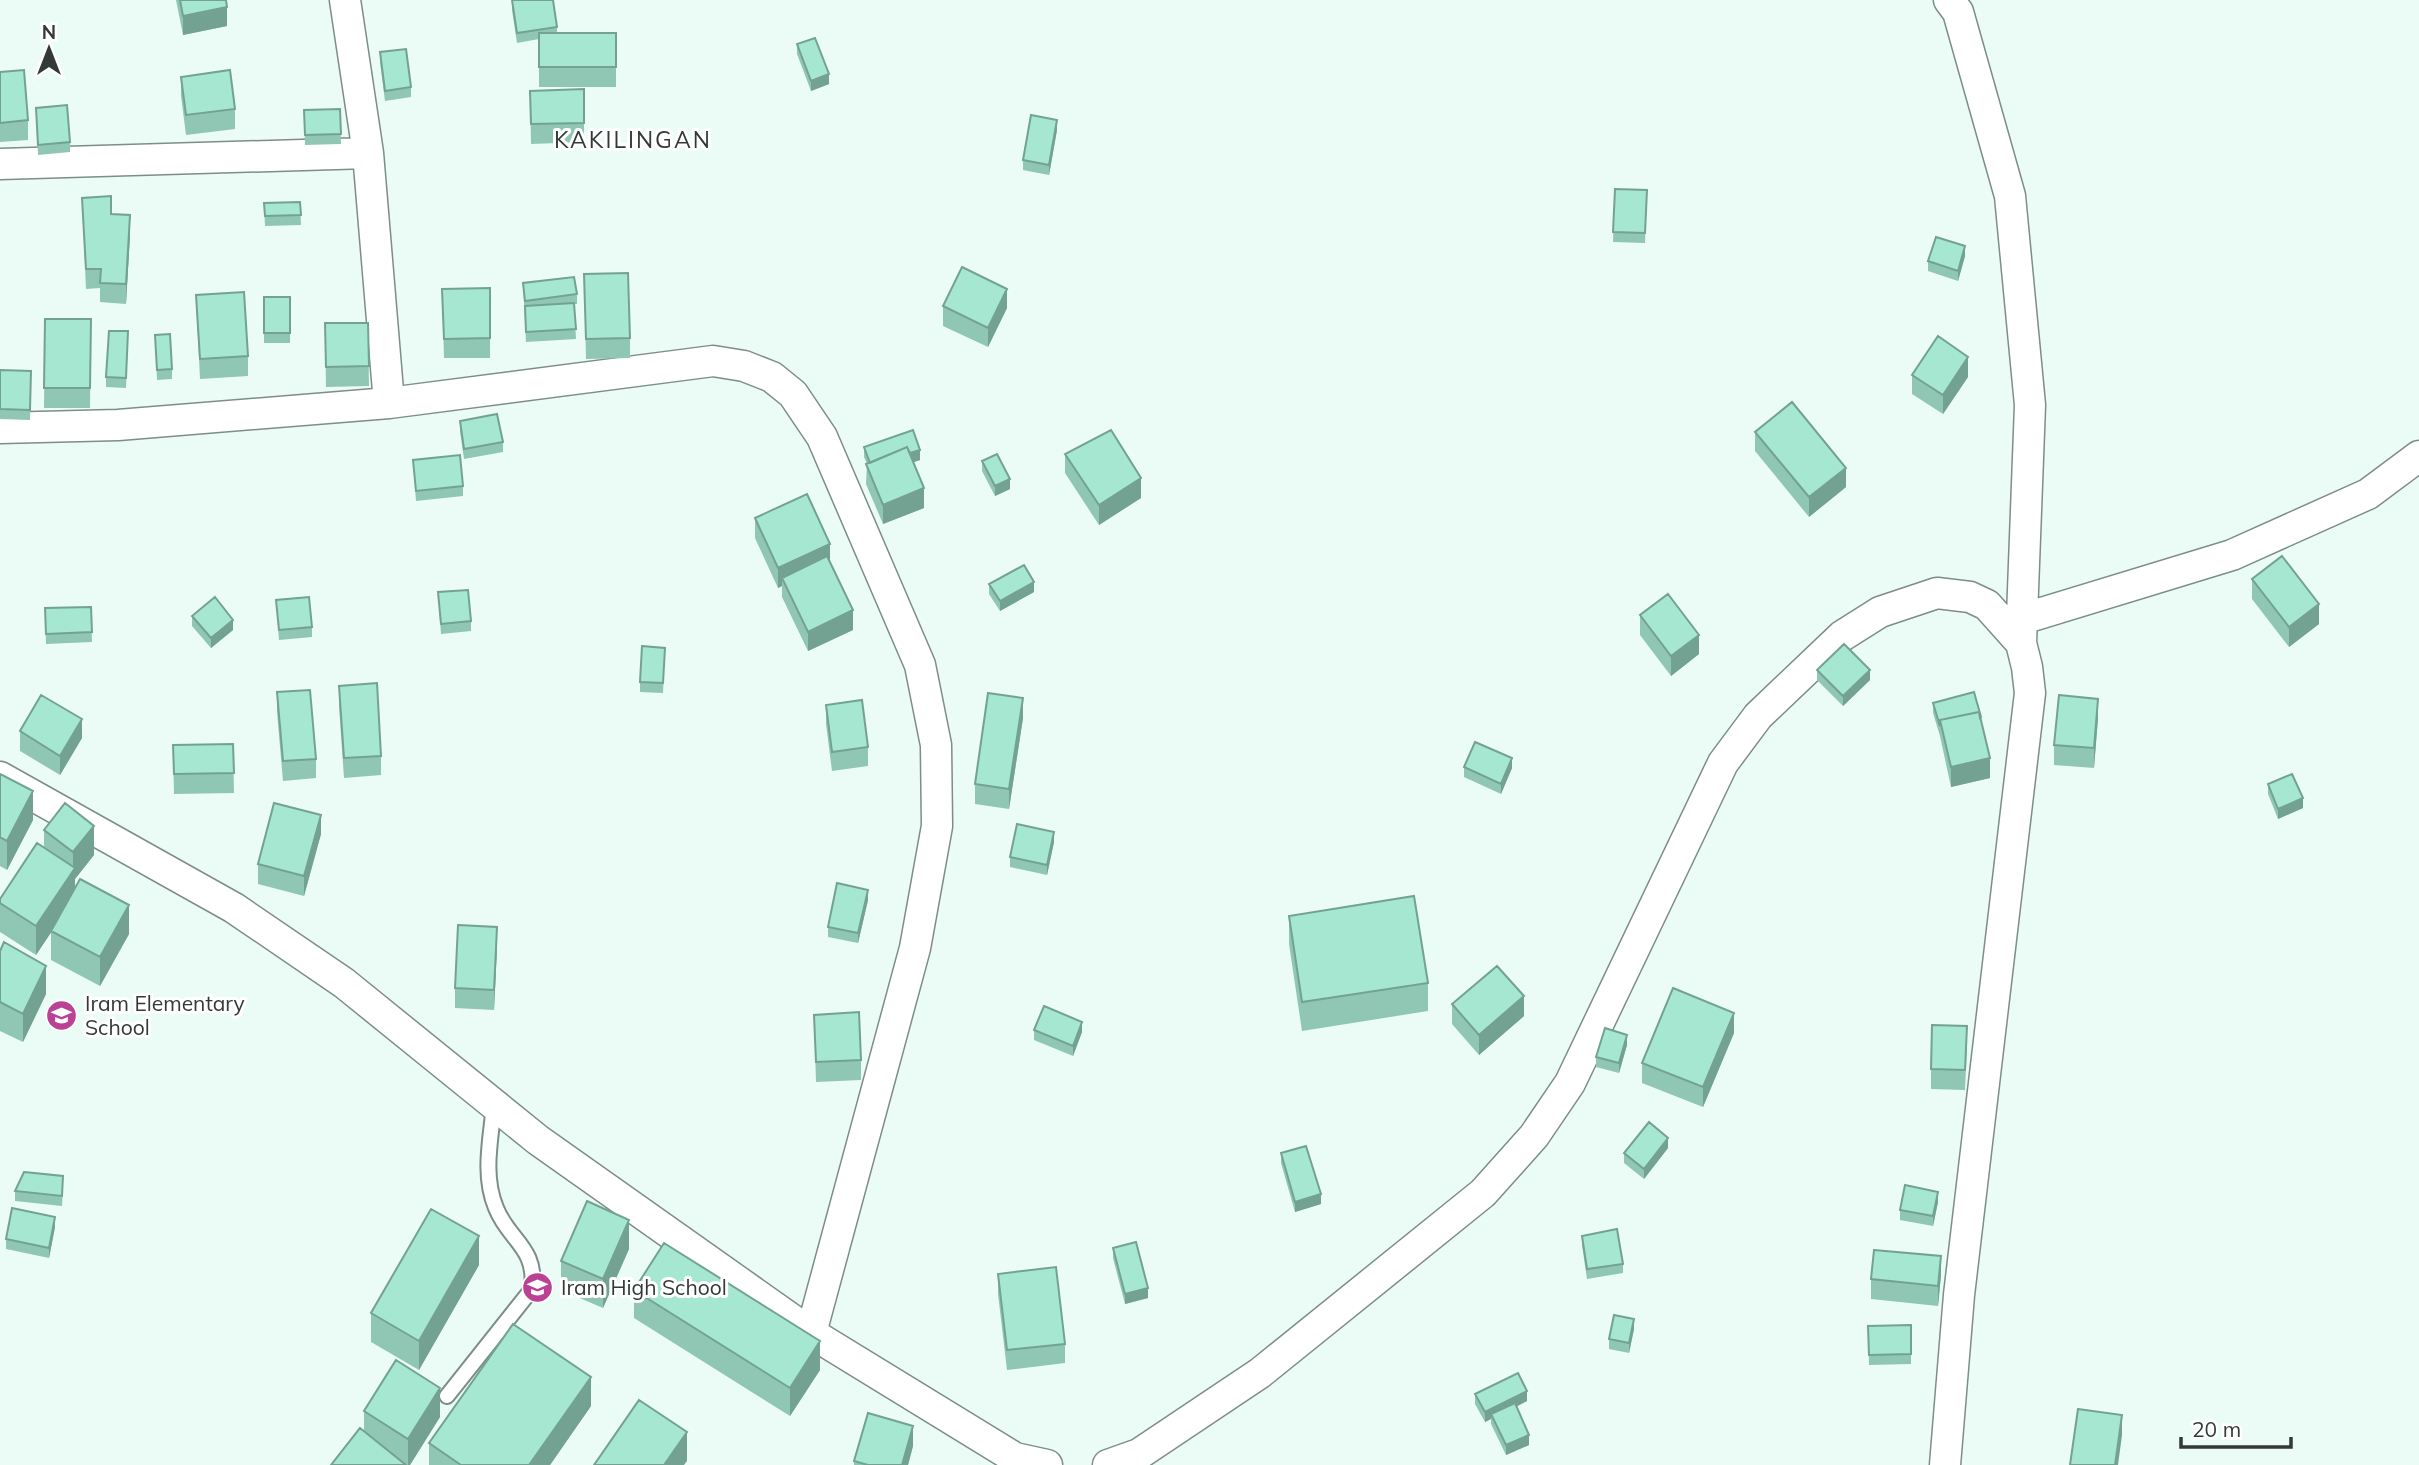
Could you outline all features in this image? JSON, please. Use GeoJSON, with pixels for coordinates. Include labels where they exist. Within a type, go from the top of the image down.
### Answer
{"type":"FeatureCollection","features":[{"type":"Feature","properties":{"kind":"street"},"geometry":{"type":"LineString","coordinates":[[345,0],[368,153],[389,403]]}},
{"type":"Feature","properties":{"kind":"street"},"geometry":{"type":"LineString","coordinates":[[1945,1465],[1959,1295],[2030,693],[2022,631],[2030,405],[2010,196],[1958,12],[1949,0]]}},
{"type":"Feature","properties":{"kind":"street"},"geometry":{"type":"LineString","coordinates":[[0,164],[368,153]]}},
{"type":"Feature","properties":{"kind":"street"},"geometry":{"type":"LineString","coordinates":[[0,428],[118,425],[389,403],[713,361],[744,366],[772,377],[793,394],[821,437],[920,665],[936,745],[937,826],[915,948],[811,1333]]}},
{"type":"Feature","properties":{"kind":"street"},"geometry":{"type":"LineString","coordinates":[[2022,631],[2232,555],[2368,494],[2419,456]]}},
{"type":"Feature","properties":{"kind":"street"},"geometry":{"type":"LineString","coordinates":[[1108,1465],[1139,1454],[1260,1373],[1483,1193],[1534,1136],[1570,1083],[1723,763],[1758,716],[1842,636],[1880,612],[1937,593],[1970,597],[1987,605],[2022,631]]}},
{"type":"Feature","properties":{"kind":"street"},"geometry":{"type":"LineString","coordinates":[[0,776],[234,908],[344,983],[538,1140],[811,1333],[1015,1458],[1047,1465]]}},
{"type":"Feature","properties":{"kind":"lane"},"geometry":{"type":"LineString","coordinates":[[447,1396],[532,1289],[534,1272],[528,1255],[495,1207],[489,1177],[494,1105]]}},
{"type":"Feature","properties":{"kind":"building"},"geometry":{"type":"Polygon","coordinates":[[[180,0],[226,0],[227,7],[183,16],[180,0]]]}},
{"type":"Feature","properties":{"kind":"building"},"geometry":{"type":"Polygon","coordinates":[[[512,0],[553,0],[557,27],[517,33],[512,0]]]}},
{"type":"Feature","properties":{"kind":"building"},"geometry":{"type":"Polygon","coordinates":[[[539,33],[616,33],[616,67],[539,67],[539,33]]]}},
{"type":"Feature","properties":{"kind":"building"},"geometry":{"type":"Polygon","coordinates":[[[815,38],[829,74],[811,81],[797,44],[815,38]]]}},
{"type":"Feature","properties":{"kind":"building"},"geometry":{"type":"Polygon","coordinates":[[[406,49],[411,87],[385,91],[380,52],[406,49]]]}},
{"type":"Feature","properties":{"kind":"building"},"geometry":{"type":"Polygon","coordinates":[[[24,70],[28,120],[0,123],[0,72],[24,70]]]}},
{"type":"Feature","properties":{"kind":"building"},"geometry":{"type":"Polygon","coordinates":[[[230,70],[235,109],[186,115],[181,77],[230,70]]]}},
{"type":"Feature","properties":{"kind":"building"},"geometry":{"type":"Polygon","coordinates":[[[584,89],[584,123],[531,124],[530,91],[584,89]]]}},
{"type":"Feature","properties":{"kind":"building"},"geometry":{"type":"Polygon","coordinates":[[[67,105],[70,142],[38,145],[36,108],[67,105]]]}},
{"type":"Feature","properties":{"kind":"building"},"geometry":{"type":"Polygon","coordinates":[[[340,109],[341,134],[305,135],[304,110],[340,109]]]}},
{"type":"Feature","properties":{"kind":"building"},"geometry":{"type":"Polygon","coordinates":[[[1031,115],[1057,120],[1049,165],[1023,160],[1031,115]]]}},
{"type":"Feature","properties":{"kind":"building"},"geometry":{"type":"Polygon","coordinates":[[[1615,189],[1647,190],[1645,233],[1613,232],[1615,189]]]}},
{"type":"Feature","properties":{"kind":"building"},"geometry":{"type":"Polygon","coordinates":[[[111,196],[111,214],[130,215],[126,284],[100,283],[101,269],[86,269],[82,198],[111,196]]]}},
{"type":"Feature","properties":{"kind":"building"},"geometry":{"type":"Polygon","coordinates":[[[300,202],[301,215],[265,216],[264,203],[300,202]]]}},
{"type":"Feature","properties":{"kind":"building"},"geometry":{"type":"Polygon","coordinates":[[[1936,237],[1965,246],[1958,271],[1928,261],[1936,237]]]}},
{"type":"Feature","properties":{"kind":"building"},"geometry":{"type":"Polygon","coordinates":[[[962,267],[1007,289],[988,328],[943,306],[962,267]]]}},
{"type":"Feature","properties":{"kind":"building"},"geometry":{"type":"Polygon","coordinates":[[[628,273],[630,338],[586,339],[584,274],[628,273]]]}},
{"type":"Feature","properties":{"kind":"building"},"geometry":{"type":"Polygon","coordinates":[[[574,277],[577,294],[525,301],[523,283],[574,277]]]}},
{"type":"Feature","properties":{"kind":"building"},"geometry":{"type":"Polygon","coordinates":[[[490,288],[490,338],[444,339],[442,289],[490,288]]]}},
{"type":"Feature","properties":{"kind":"building"},"geometry":{"type":"Polygon","coordinates":[[[244,292],[248,356],[200,359],[196,295],[244,292]]]}},
{"type":"Feature","properties":{"kind":"building"},"geometry":{"type":"Polygon","coordinates":[[[264,297],[290,297],[290,333],[264,333],[264,297]]]}},
{"type":"Feature","properties":{"kind":"building"},"geometry":{"type":"Polygon","coordinates":[[[574,303],[576,329],[526,332],[525,306],[574,303]]]}},
{"type":"Feature","properties":{"kind":"building"},"geometry":{"type":"Polygon","coordinates":[[[45,319],[91,319],[90,388],[44,388],[45,319]]]}},
{"type":"Feature","properties":{"kind":"building"},"geometry":{"type":"Polygon","coordinates":[[[325,323],[368,323],[369,366],[326,367],[325,323]]]}},
{"type":"Feature","properties":{"kind":"building"},"geometry":{"type":"Polygon","coordinates":[[[109,331],[128,331],[126,378],[106,377],[109,331]]]}},
{"type":"Feature","properties":{"kind":"building"},"geometry":{"type":"Polygon","coordinates":[[[170,334],[172,369],[157,370],[155,335],[170,334]]]}},
{"type":"Feature","properties":{"kind":"building"},"geometry":{"type":"Polygon","coordinates":[[[1938,336],[1968,357],[1943,395],[1912,375],[1938,336]]]}},
{"type":"Feature","properties":{"kind":"building"},"geometry":{"type":"Polygon","coordinates":[[[0,370],[31,371],[30,410],[0,409],[0,370]]]}},
{"type":"Feature","properties":{"kind":"building"},"geometry":{"type":"Polygon","coordinates":[[[1792,402],[1846,468],[1809,497],[1755,432],[1792,402]]]}},
{"type":"Feature","properties":{"kind":"building"},"geometry":{"type":"Polygon","coordinates":[[[497,414],[503,442],[464,449],[460,421],[497,414]]]}},
{"type":"Feature","properties":{"kind":"building"},"geometry":{"type":"Polygon","coordinates":[[[913,430],[920,450],[910,453],[907,447],[870,463],[864,447],[913,430]]]}},
{"type":"Feature","properties":{"kind":"building"},"geometry":{"type":"Polygon","coordinates":[[[1111,430],[1141,478],[1099,505],[1065,454],[1111,430]]]}},
{"type":"Feature","properties":{"kind":"building"},"geometry":{"type":"Polygon","coordinates":[[[907,447],[924,488],[883,505],[866,464],[907,447]]]}},
{"type":"Feature","properties":{"kind":"building"},"geometry":{"type":"Polygon","coordinates":[[[997,454],[1010,479],[995,486],[982,461],[997,454]]]}},
{"type":"Feature","properties":{"kind":"building"},"geometry":{"type":"Polygon","coordinates":[[[460,455],[463,486],[416,491],[413,460],[460,455]]]}},
{"type":"Feature","properties":{"kind":"building"},"geometry":{"type":"Polygon","coordinates":[[[807,494],[830,544],[778,568],[755,518],[807,494]]]}},
{"type":"Feature","properties":{"kind":"building"},"geometry":{"type":"Polygon","coordinates":[[[827,556],[853,610],[808,632],[782,578],[827,556]]]}},
{"type":"Feature","properties":{"kind":"building"},"geometry":{"type":"Polygon","coordinates":[[[2282,556],[2319,604],[2289,627],[2252,579],[2282,556]]]}},
{"type":"Feature","properties":{"kind":"building"},"geometry":{"type":"Polygon","coordinates":[[[1024,565],[1034,582],[1000,601],[989,584],[1024,565]]]}},
{"type":"Feature","properties":{"kind":"building"},"geometry":{"type":"Polygon","coordinates":[[[468,590],[471,621],[441,624],[438,592],[468,590]]]}},
{"type":"Feature","properties":{"kind":"building"},"geometry":{"type":"Polygon","coordinates":[[[1668,594],[1699,635],[1671,656],[1640,615],[1668,594]]]}},
{"type":"Feature","properties":{"kind":"building"},"geometry":{"type":"Polygon","coordinates":[[[215,597],[233,620],[211,638],[192,616],[215,597]]]}},
{"type":"Feature","properties":{"kind":"building"},"geometry":{"type":"Polygon","coordinates":[[[309,597],[312,627],[279,630],[276,600],[309,597]]]}},
{"type":"Feature","properties":{"kind":"building"},"geometry":{"type":"Polygon","coordinates":[[[91,607],[92,632],[46,634],[45,608],[91,607]]]}},
{"type":"Feature","properties":{"kind":"building"},"geometry":{"type":"Polygon","coordinates":[[[1844,644],[1870,670],[1843,696],[1817,670],[1844,644]]]}},
{"type":"Feature","properties":{"kind":"building"},"geometry":{"type":"Polygon","coordinates":[[[642,646],[665,648],[663,683],[640,682],[642,646]]]}},
{"type":"Feature","properties":{"kind":"building"},"geometry":{"type":"Polygon","coordinates":[[[377,683],[381,756],[344,758],[339,686],[377,683]]]}},
{"type":"Feature","properties":{"kind":"building"},"geometry":{"type":"Polygon","coordinates":[[[310,690],[316,759],[283,761],[277,692],[310,690]]]}},
{"type":"Feature","properties":{"kind":"building"},"geometry":{"type":"Polygon","coordinates":[[[1974,692],[1981,717],[1980,718],[1979,712],[1940,720],[1940,726],[1933,703],[1974,692]]]}},
{"type":"Feature","properties":{"kind":"building"},"geometry":{"type":"Polygon","coordinates":[[[988,693],[1023,698],[1009,789],[975,784],[988,693]]]}},
{"type":"Feature","properties":{"kind":"building"},"geometry":{"type":"Polygon","coordinates":[[[41,695],[82,719],[60,756],[20,731],[41,695]]]}},
{"type":"Feature","properties":{"kind":"building"},"geometry":{"type":"Polygon","coordinates":[[[2059,695],[2098,699],[2094,748],[2054,745],[2059,695]]]}},
{"type":"Feature","properties":{"kind":"building"},"geometry":{"type":"Polygon","coordinates":[[[862,700],[868,747],[832,752],[826,705],[862,700]]]}},
{"type":"Feature","properties":{"kind":"building"},"geometry":{"type":"Polygon","coordinates":[[[1979,712],[1990,758],[1951,767],[1940,720],[1979,712]]]}},
{"type":"Feature","properties":{"kind":"building"},"geometry":{"type":"Polygon","coordinates":[[[1475,742],[1512,758],[1501,784],[1464,767],[1475,742]]]}},
{"type":"Feature","properties":{"kind":"building"},"geometry":{"type":"Polygon","coordinates":[[[233,744],[234,773],[174,774],[173,745],[233,744]]]}},
{"type":"Feature","properties":{"kind":"building"},"geometry":{"type":"Polygon","coordinates":[[[0,774],[33,791],[7,841],[0,837],[0,774]]]}},
{"type":"Feature","properties":{"kind":"building"},"geometry":{"type":"Polygon","coordinates":[[[2292,774],[2303,798],[2278,809],[2268,784],[2292,774]]]}},
{"type":"Feature","properties":{"kind":"building"},"geometry":{"type":"Polygon","coordinates":[[[65,803],[94,826],[73,852],[44,830],[65,803]]]}},
{"type":"Feature","properties":{"kind":"building"},"geometry":{"type":"Polygon","coordinates":[[[274,803],[321,815],[304,876],[258,864],[274,803]]]}},
{"type":"Feature","properties":{"kind":"building"},"geometry":{"type":"Polygon","coordinates":[[[1017,824],[1054,832],[1047,865],[1010,857],[1017,824]]]}},
{"type":"Feature","properties":{"kind":"building"},"geometry":{"type":"Polygon","coordinates":[[[37,843],[75,868],[36,926],[0,903],[0,899],[37,843]]]}},
{"type":"Feature","properties":{"kind":"building"},"geometry":{"type":"Polygon","coordinates":[[[80,879],[129,905],[100,957],[51,931],[80,879]]]}},
{"type":"Feature","properties":{"kind":"building"},"geometry":{"type":"Polygon","coordinates":[[[837,883],[868,890],[858,933],[828,927],[837,883]]]}},
{"type":"Feature","properties":{"kind":"building"},"geometry":{"type":"Polygon","coordinates":[[[1414,896],[1428,983],[1302,1002],[1289,916],[1414,896]]]}},
{"type":"Feature","properties":{"kind":"building"},"geometry":{"type":"Polygon","coordinates":[[[458,925],[497,927],[494,990],[455,988],[458,925]]]}},
{"type":"Feature","properties":{"kind":"building"},"geometry":{"type":"Polygon","coordinates":[[[4,942],[46,966],[23,1014],[0,1002],[0,951],[4,942]]]}},
{"type":"Feature","properties":{"kind":"building"},"geometry":{"type":"Polygon","coordinates":[[[1497,966],[1524,996],[1479,1035],[1452,1004],[1497,966]]]}},
{"type":"Feature","properties":{"kind":"building"},"geometry":{"type":"Polygon","coordinates":[[[1673,988],[1734,1013],[1703,1087],[1642,1063],[1673,988]]]}},
{"type":"Feature","properties":{"kind":"building"},"geometry":{"type":"Polygon","coordinates":[[[1044,1006],[1082,1022],[1073,1046],[1034,1030],[1044,1006]]]}},
{"type":"Feature","properties":{"kind":"building"},"geometry":{"type":"Polygon","coordinates":[[[859,1012],[861,1060],[816,1062],[814,1015],[859,1012]]]}},
{"type":"Feature","properties":{"kind":"building"},"geometry":{"type":"Polygon","coordinates":[[[1932,1025],[1967,1026],[1965,1070],[1931,1069],[1932,1025]]]}},
{"type":"Feature","properties":{"kind":"building"},"geometry":{"type":"Polygon","coordinates":[[[1605,1028],[1627,1035],[1619,1063],[1596,1057],[1605,1028]]]}},
{"type":"Feature","properties":{"kind":"building"},"geometry":{"type":"Polygon","coordinates":[[[1649,1122],[1668,1138],[1644,1169],[1624,1153],[1649,1122]]]}},
{"type":"Feature","properties":{"kind":"building"},"geometry":{"type":"Polygon","coordinates":[[[1306,1146],[1321,1194],[1295,1202],[1281,1153],[1306,1146]]]}},
{"type":"Feature","properties":{"kind":"building"},"geometry":{"type":"Polygon","coordinates":[[[24,1172],[63,1176],[62,1196],[15,1191],[24,1172]]]}},
{"type":"Feature","properties":{"kind":"building"},"geometry":{"type":"Polygon","coordinates":[[[1905,1185],[1938,1192],[1933,1216],[1900,1210],[1905,1185]]]}},
{"type":"Feature","properties":{"kind":"building"},"geometry":{"type":"Polygon","coordinates":[[[587,1201],[629,1220],[603,1279],[561,1261],[587,1201]]]}},
{"type":"Feature","properties":{"kind":"building"},"geometry":{"type":"Polygon","coordinates":[[[12,1208],[55,1217],[49,1248],[6,1239],[12,1208]]]}},
{"type":"Feature","properties":{"kind":"building"},"geometry":{"type":"Polygon","coordinates":[[[431,1209],[479,1236],[419,1341],[371,1313],[431,1209]]]}},
{"type":"Feature","properties":{"kind":"building"},"geometry":{"type":"Polygon","coordinates":[[[1617,1229],[1623,1264],[1587,1269],[1582,1236],[1617,1229]]]}},
{"type":"Feature","properties":{"kind":"building"},"geometry":{"type":"Polygon","coordinates":[[[1136,1242],[1148,1288],[1125,1294],[1113,1248],[1136,1242]]]}},
{"type":"Feature","properties":{"kind":"building"},"geometry":{"type":"Polygon","coordinates":[[[664,1243],[820,1341],[790,1388],[634,1290],[664,1243]]]}},
{"type":"Feature","properties":{"kind":"building"},"geometry":{"type":"Polygon","coordinates":[[[1874,1250],[1941,1256],[1938,1286],[1871,1279],[1874,1250]]]}},
{"type":"Feature","properties":{"kind":"building"},"geometry":{"type":"Polygon","coordinates":[[[1056,1267],[1065,1344],[1007,1350],[998,1274],[1056,1267]]]}},
{"type":"Feature","properties":{"kind":"building"},"geometry":{"type":"Polygon","coordinates":[[[1614,1315],[1634,1319],[1629,1343],[1609,1339],[1614,1315]]]}},
{"type":"Feature","properties":{"kind":"building"},"geometry":{"type":"Polygon","coordinates":[[[513,1324],[591,1377],[529,1465],[461,1465],[429,1443],[513,1324]]]}},
{"type":"Feature","properties":{"kind":"building"},"geometry":{"type":"Polygon","coordinates":[[[1911,1325],[1911,1354],[1869,1355],[1868,1326],[1911,1325]]]}},
{"type":"Feature","properties":{"kind":"building"},"geometry":{"type":"Polygon","coordinates":[[[396,1360],[440,1388],[408,1439],[364,1411],[396,1360]]]}},
{"type":"Feature","properties":{"kind":"building"},"geometry":{"type":"Polygon","coordinates":[[[1518,1373],[1527,1391],[1485,1412],[1475,1394],[1518,1373]]]}},
{"type":"Feature","properties":{"kind":"building"},"geometry":{"type":"Polygon","coordinates":[[[639,1400],[687,1432],[664,1465],[594,1465],[639,1400]]]}},
{"type":"Feature","properties":{"kind":"building"},"geometry":{"type":"Polygon","coordinates":[[[1515,1403],[1529,1435],[1506,1445],[1491,1414],[1515,1403]]]}},
{"type":"Feature","properties":{"kind":"building"},"geometry":{"type":"Polygon","coordinates":[[[2078,1409],[2122,1415],[2115,1465],[2070,1465],[2078,1409]]]}},
{"type":"Feature","properties":{"kind":"building"},"geometry":{"type":"Polygon","coordinates":[[[868,1413],[913,1426],[902,1465],[868,1465],[854,1461],[868,1413]]]}},
{"type":"Feature","properties":{"kind":"building"},"geometry":{"type":"Polygon","coordinates":[[[360,1428],[406,1465],[331,1465],[360,1428]]]}},
{"type":"Feature","properties":{"kind":"place","name":"Iram Elementary School"},"geometry":{"type":"Point","coordinates":[62,1015]}},
{"type":"Feature","properties":{"kind":"place","name":"Iram High School"},"geometry":{"type":"Point","coordinates":[538,1287]}},
{"type":"Feature","properties":{"kind":"district","name":"KAKILINGAN"},"geometry":{"type":"Point","coordinates":[633,139]}}]}
